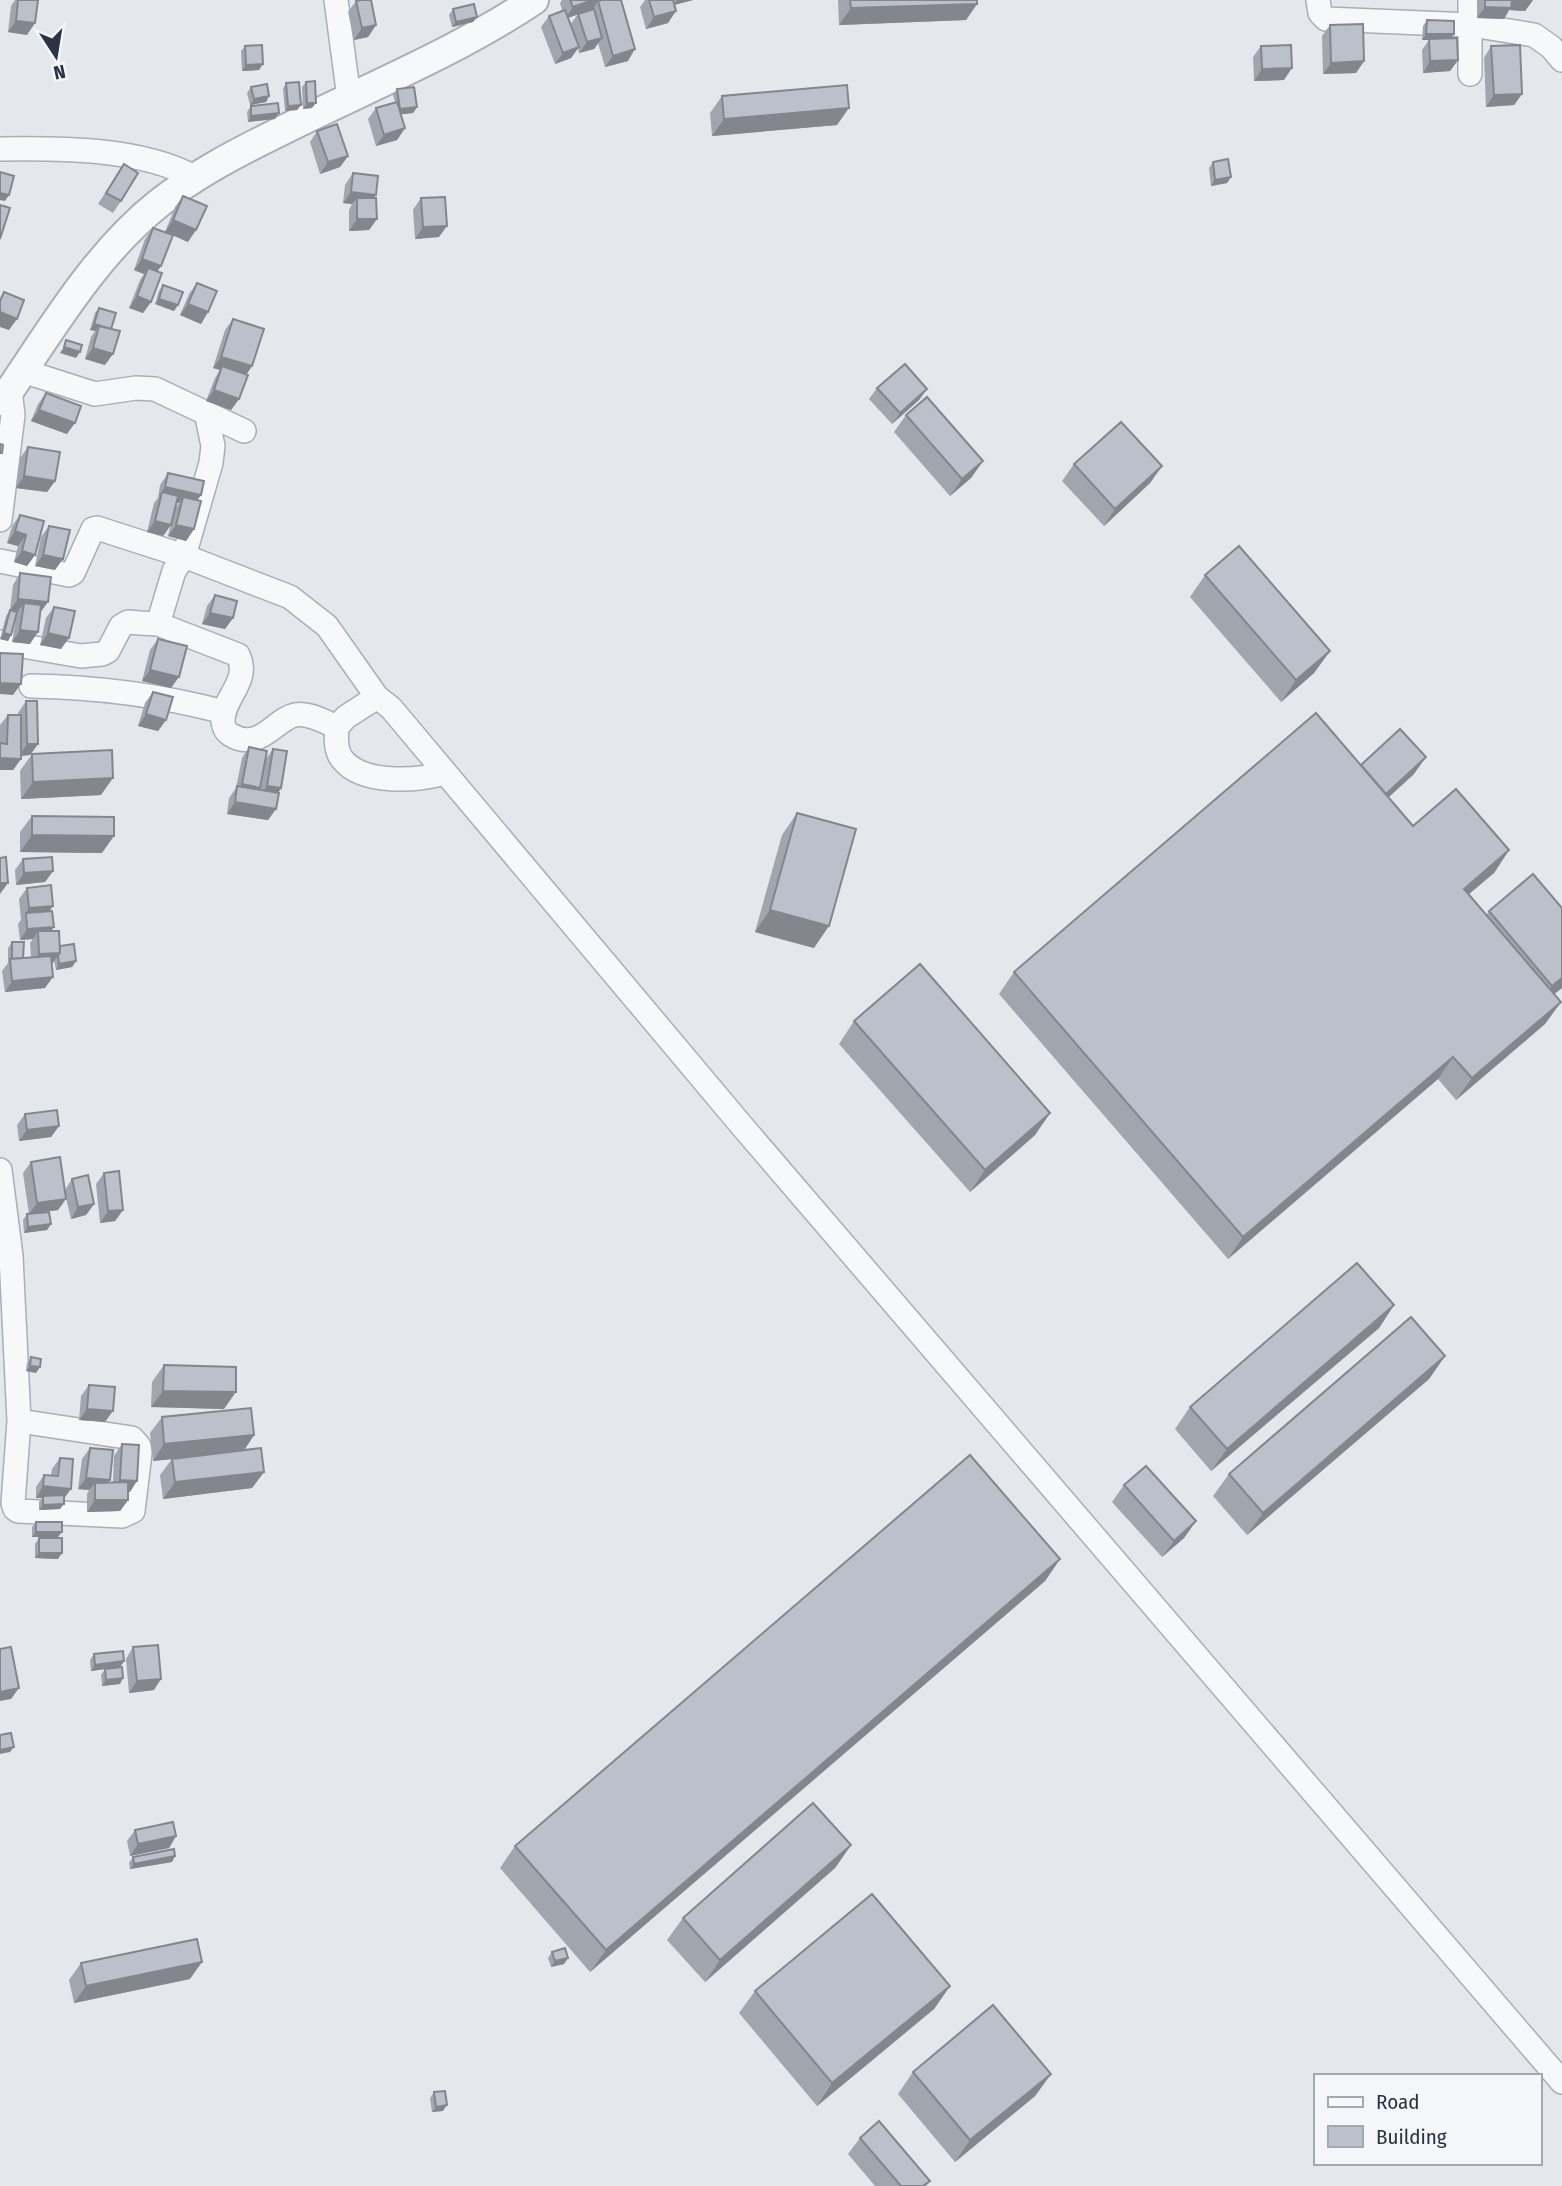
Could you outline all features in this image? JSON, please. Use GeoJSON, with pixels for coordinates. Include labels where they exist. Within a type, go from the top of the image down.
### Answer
{"type":"FeatureCollection","features":[{"type":"Feature","properties":{"kind":"street"},"geometry":{"type":"LineString","coordinates":[[336,0],[349,98]]}},
{"type":"Feature","properties":{"kind":"street"},"geometry":{"type":"LineString","coordinates":[[0,520],[13,415],[11,387],[96,265],[156,205],[194,177],[295,123],[456,47],[534,0]]}},
{"type":"Feature","properties":{"kind":"street"},"geometry":{"type":"LineString","coordinates":[[1318,0],[1320,13],[1326,19],[1471,25],[1534,35],[1551,47],[1562,60]]}},
{"type":"Feature","properties":{"kind":"street"},"geometry":{"type":"LineString","coordinates":[[1470,0],[1470,74]]}},
{"type":"Feature","properties":{"kind":"street"},"geometry":{"type":"LineString","coordinates":[[0,149],[50,149],[109,154],[169,166],[194,177]]}},
{"type":"Feature","properties":{"kind":"street"},"geometry":{"type":"LineString","coordinates":[[11,387],[95,394],[136,388],[155,389],[244,432]]}},
{"type":"Feature","properties":{"kind":"street"},"geometry":{"type":"LineString","coordinates":[[158,624],[174,571],[184,556],[211,463],[213,446],[206,412]]}},
{"type":"Feature","properties":{"kind":"street"},"geometry":{"type":"LineString","coordinates":[[0,561],[69,575],[73,573],[93,529],[97,528],[184,556],[290,597],[327,626],[377,697],[391,708],[760,1147],[1562,2082]]}},
{"type":"Feature","properties":{"kind":"street"},"geometry":{"type":"LineString","coordinates":[[0,642],[93,656],[108,651],[121,626],[128,622],[158,624],[238,656],[242,663],[240,681],[224,712],[223,726],[227,733],[237,738],[249,739],[264,735],[286,718],[298,713],[337,727]]}},
{"type":"Feature","properties":{"kind":"street"},"geometry":{"type":"LineString","coordinates":[[31,686],[79,687],[139,694],[224,712]]}},
{"type":"Feature","properties":{"kind":"street"},"geometry":{"type":"LineString","coordinates":[[377,697],[346,717],[337,727],[342,759],[371,776],[406,780],[445,774]]}},
{"type":"Feature","properties":{"kind":"street"},"geometry":{"type":"LineString","coordinates":[[0,1170],[19,1421],[13,1503],[18,1511],[122,1516],[133,1511],[140,1452],[139,1446],[132,1438],[19,1421]]}},
{"type":"Feature","properties":{"kind":"building"},"geometry":{"type":"Polygon","coordinates":[[[18,0],[38,0],[35,23],[16,21],[18,0]]]}},
{"type":"Feature","properties":{"kind":"building"},"geometry":{"type":"Polygon","coordinates":[[[371,0],[376,25],[362,28],[356,1],[371,0]]]}},
{"type":"Feature","properties":{"kind":"building"},"geometry":{"type":"Polygon","coordinates":[[[570,0],[593,0],[573,7],[570,0]]]}},
{"type":"Feature","properties":{"kind":"building"},"geometry":{"type":"Polygon","coordinates":[[[621,0],[635,49],[613,56],[598,1],[621,0]]]}},
{"type":"Feature","properties":{"kind":"building"},"geometry":{"type":"Polygon","coordinates":[[[649,0],[673,0],[676,11],[654,17],[649,0]]]}},
{"type":"Feature","properties":{"kind":"building"},"geometry":{"type":"Polygon","coordinates":[[[850,0],[977,0],[977,4],[851,8],[850,0]]]}},
{"type":"Feature","properties":{"kind":"building"},"geometry":{"type":"Polygon","coordinates":[[[1485,0],[1512,0],[1511,8],[1485,7],[1485,0]]]}},
{"type":"Feature","properties":{"kind":"building"},"geometry":{"type":"Polygon","coordinates":[[[474,4],[477,17],[456,22],[453,9],[474,4]]]}},
{"type":"Feature","properties":{"kind":"building"},"geometry":{"type":"Polygon","coordinates":[[[594,9],[602,38],[587,42],[578,14],[594,9]]]}},
{"type":"Feature","properties":{"kind":"building"},"geometry":{"type":"Polygon","coordinates":[[[565,10],[579,47],[563,53],[549,16],[565,10]]]}},
{"type":"Feature","properties":{"kind":"building"},"geometry":{"type":"Polygon","coordinates":[[[1427,20],[1454,21],[1454,34],[1426,34],[1427,20]]]}},
{"type":"Feature","properties":{"kind":"building"},"geometry":{"type":"Polygon","coordinates":[[[1363,24],[1364,61],[1331,63],[1330,25],[1363,24]]]}},
{"type":"Feature","properties":{"kind":"building"},"geometry":{"type":"Polygon","coordinates":[[[1457,38],[1458,60],[1430,61],[1429,39],[1457,38]]]}},
{"type":"Feature","properties":{"kind":"building"},"geometry":{"type":"Polygon","coordinates":[[[262,45],[263,64],[246,65],[245,46],[262,45]]]}},
{"type":"Feature","properties":{"kind":"building"},"geometry":{"type":"Polygon","coordinates":[[[1291,45],[1292,68],[1262,69],[1261,46],[1291,45]]]}},
{"type":"Feature","properties":{"kind":"building"},"geometry":{"type":"Polygon","coordinates":[[[1520,45],[1522,94],[1494,95],[1491,46],[1520,45]]]}},
{"type":"Feature","properties":{"kind":"building"},"geometry":{"type":"Polygon","coordinates":[[[315,81],[316,103],[307,103],[306,82],[315,81]]]}},
{"type":"Feature","properties":{"kind":"building"},"geometry":{"type":"Polygon","coordinates":[[[299,82],[301,105],[288,106],[286,83],[299,82]]]}},
{"type":"Feature","properties":{"kind":"building"},"geometry":{"type":"Polygon","coordinates":[[[267,84],[269,96],[254,99],[251,87],[267,84]]]}},
{"type":"Feature","properties":{"kind":"building"},"geometry":{"type":"Polygon","coordinates":[[[847,85],[849,108],[724,119],[722,96],[847,85]]]}},
{"type":"Feature","properties":{"kind":"building"},"geometry":{"type":"Polygon","coordinates":[[[414,87],[417,107],[400,109],[397,89],[414,87]]]}},
{"type":"Feature","properties":{"kind":"building"},"geometry":{"type":"Polygon","coordinates":[[[397,102],[405,128],[384,135],[376,108],[397,102]]]}},
{"type":"Feature","properties":{"kind":"building"},"geometry":{"type":"Polygon","coordinates":[[[278,103],[279,113],[251,116],[251,106],[278,103]]]}},
{"type":"Feature","properties":{"kind":"building"},"geometry":{"type":"Polygon","coordinates":[[[337,124],[348,156],[328,162],[317,131],[337,124]]]}},
{"type":"Feature","properties":{"kind":"building"},"geometry":{"type":"Polygon","coordinates":[[[1228,159],[1231,177],[1215,180],[1213,162],[1228,159]]]}},
{"type":"Feature","properties":{"kind":"building"},"geometry":{"type":"Polygon","coordinates":[[[124,164],[138,173],[121,201],[106,193],[124,164]]]}},
{"type":"Feature","properties":{"kind":"building"},"geometry":{"type":"Polygon","coordinates":[[[0,172],[14,176],[9,195],[0,193],[0,172]]]}},
{"type":"Feature","properties":{"kind":"building"},"geometry":{"type":"Polygon","coordinates":[[[353,173],[378,176],[376,195],[351,192],[353,173]]]}},
{"type":"Feature","properties":{"kind":"building"},"geometry":{"type":"Polygon","coordinates":[[[183,196],[207,206],[196,230],[173,220],[183,196]]]}},
{"type":"Feature","properties":{"kind":"building"},"geometry":{"type":"Polygon","coordinates":[[[445,197],[447,226],[423,227],[421,198],[445,197]]]}},
{"type":"Feature","properties":{"kind":"building"},"geometry":{"type":"Polygon","coordinates":[[[357,198],[376,198],[377,219],[357,219],[357,198]]]}},
{"type":"Feature","properties":{"kind":"building"},"geometry":{"type":"Polygon","coordinates":[[[0,205],[10,208],[0,239],[0,205]]]}},
{"type":"Feature","properties":{"kind":"building"},"geometry":{"type":"Polygon","coordinates":[[[153,228],[173,235],[161,266],[142,259],[153,228]]]}},
{"type":"Feature","properties":{"kind":"building"},"geometry":{"type":"Polygon","coordinates":[[[148,268],[162,273],[151,302],[137,296],[148,268]]]}},
{"type":"Feature","properties":{"kind":"building"},"geometry":{"type":"Polygon","coordinates":[[[197,283],[217,291],[208,312],[188,304],[197,283]]]}},
{"type":"Feature","properties":{"kind":"building"},"geometry":{"type":"Polygon","coordinates":[[[163,285],[183,292],[178,305],[159,299],[163,285]]]}},
{"type":"Feature","properties":{"kind":"building"},"geometry":{"type":"Polygon","coordinates":[[[4,292],[24,300],[17,319],[0,312],[0,301],[4,292]]]}},
{"type":"Feature","properties":{"kind":"building"},"geometry":{"type":"Polygon","coordinates":[[[99,308],[116,313],[111,329],[94,324],[99,308]]]}},
{"type":"Feature","properties":{"kind":"building"},"geometry":{"type":"Polygon","coordinates":[[[233,319],[264,329],[252,366],[221,357],[233,319]]]}},
{"type":"Feature","properties":{"kind":"building"},"geometry":{"type":"Polygon","coordinates":[[[99,326],[120,331],[113,354],[93,348],[99,326]]]}},
{"type":"Feature","properties":{"kind":"building"},"geometry":{"type":"Polygon","coordinates":[[[66,340],[82,345],[80,352],[64,347],[66,340]]]}},
{"type":"Feature","properties":{"kind":"building"},"geometry":{"type":"Polygon","coordinates":[[[905,364],[927,389],[900,413],[877,388],[905,364]]]}},
{"type":"Feature","properties":{"kind":"building"},"geometry":{"type":"Polygon","coordinates":[[[222,366],[248,375],[239,399],[214,390],[222,366]]]}},
{"type":"Feature","properties":{"kind":"building"},"geometry":{"type":"Polygon","coordinates":[[[46,393],[81,406],[75,423],[39,410],[46,393]]]}},
{"type":"Feature","properties":{"kind":"building"},"geometry":{"type":"Polygon","coordinates":[[[927,397],[983,461],[962,479],[906,415],[927,397]]]}},
{"type":"Feature","properties":{"kind":"building"},"geometry":{"type":"Polygon","coordinates":[[[1121,422],[1162,466],[1115,509],[1074,464],[1121,422]]]}},
{"type":"Feature","properties":{"kind":"building"},"geometry":{"type":"Polygon","coordinates":[[[28,447],[60,452],[55,481],[24,476],[28,447]]]}},
{"type":"Feature","properties":{"kind":"building"},"geometry":{"type":"Polygon","coordinates":[[[168,473],[204,481],[201,495],[165,487],[168,473]]]}},
{"type":"Feature","properties":{"kind":"building"},"geometry":{"type":"Polygon","coordinates":[[[162,492],[178,496],[171,525],[155,521],[162,492]]]}},
{"type":"Feature","properties":{"kind":"building"},"geometry":{"type":"Polygon","coordinates":[[[183,497],[201,501],[194,529],[176,525],[183,497]]]}},
{"type":"Feature","properties":{"kind":"building"},"geometry":{"type":"Polygon","coordinates":[[[20,515],[44,521],[35,555],[22,551],[26,535],[15,531],[20,515]]]}},
{"type":"Feature","properties":{"kind":"building"},"geometry":{"type":"Polygon","coordinates":[[[49,526],[70,530],[63,559],[43,555],[49,526]]]}},
{"type":"Feature","properties":{"kind":"building"},"geometry":{"type":"Polygon","coordinates":[[[1239,546],[1330,651],[1296,680],[1205,575],[1239,546]]]}},
{"type":"Feature","properties":{"kind":"building"},"geometry":{"type":"Polygon","coordinates":[[[20,573],[51,577],[48,602],[18,599],[20,573]]]}},
{"type":"Feature","properties":{"kind":"building"},"geometry":{"type":"Polygon","coordinates":[[[215,595],[237,601],[233,618],[210,613],[215,595]]]}},
{"type":"Feature","properties":{"kind":"building"},"geometry":{"type":"Polygon","coordinates":[[[24,603],[41,605],[38,632],[20,630],[24,603]]]}},
{"type":"Feature","properties":{"kind":"building"},"geometry":{"type":"Polygon","coordinates":[[[54,607],[75,611],[69,638],[48,633],[54,607]]]}},
{"type":"Feature","properties":{"kind":"building"},"geometry":{"type":"Polygon","coordinates":[[[10,610],[17,612],[11,635],[4,633],[10,610]]]}},
{"type":"Feature","properties":{"kind":"building"},"geometry":{"type":"Polygon","coordinates":[[[158,639],[187,646],[179,677],[150,670],[158,639]]]}},
{"type":"Feature","properties":{"kind":"building"},"geometry":{"type":"Polygon","coordinates":[[[0,653],[23,654],[21,684],[0,683],[0,653]]]}},
{"type":"Feature","properties":{"kind":"building"},"geometry":{"type":"Polygon","coordinates":[[[153,692],[173,697],[166,720],[146,714],[153,692]]]}},
{"type":"Feature","properties":{"kind":"building"},"geometry":{"type":"Polygon","coordinates":[[[26,701],[37,701],[38,744],[27,744],[26,701]]]}},
{"type":"Feature","properties":{"kind":"building"},"geometry":{"type":"Polygon","coordinates":[[[1316,713],[1413,826],[1456,789],[1509,850],[1464,889],[1561,1002],[1472,1078],[1453,1057],[1243,1237],[1014,972],[1316,713]]]}},
{"type":"Feature","properties":{"kind":"building"},"geometry":{"type":"Polygon","coordinates":[[[8,715],[21,715],[21,759],[0,758],[0,743],[7,744],[8,715]]]}},
{"type":"Feature","properties":{"kind":"building"},"geometry":{"type":"Polygon","coordinates":[[[1400,729],[1426,757],[1386,794],[1361,765],[1400,729]]]}},
{"type":"Feature","properties":{"kind":"building"},"geometry":{"type":"Polygon","coordinates":[[[249,747],[267,751],[260,788],[242,784],[249,747]]]}},
{"type":"Feature","properties":{"kind":"building"},"geometry":{"type":"Polygon","coordinates":[[[273,749],[287,751],[281,788],[267,786],[273,749]]]}},
{"type":"Feature","properties":{"kind":"building"},"geometry":{"type":"Polygon","coordinates":[[[112,750],[113,778],[33,782],[32,754],[112,750]]]}},
{"type":"Feature","properties":{"kind":"building"},"geometry":{"type":"Polygon","coordinates":[[[237,786],[279,793],[276,809],[235,802],[237,786]]]}},
{"type":"Feature","properties":{"kind":"building"},"geometry":{"type":"Polygon","coordinates":[[[797,813],[856,829],[829,926],[770,910],[797,813]]]}},
{"type":"Feature","properties":{"kind":"building"},"geometry":{"type":"Polygon","coordinates":[[[32,816],[114,817],[114,836],[32,835],[32,816]]]}},
{"type":"Feature","properties":{"kind":"building"},"geometry":{"type":"Polygon","coordinates":[[[6,857],[8,883],[0,883],[0,858],[6,857]]]}},
{"type":"Feature","properties":{"kind":"building"},"geometry":{"type":"Polygon","coordinates":[[[52,857],[53,871],[24,873],[23,859],[52,857]]]}},
{"type":"Feature","properties":{"kind":"building"},"geometry":{"type":"Polygon","coordinates":[[[1533,874],[1562,908],[1562,978],[1552,986],[1489,911],[1533,874]]]}},
{"type":"Feature","properties":{"kind":"building"},"geometry":{"type":"Polygon","coordinates":[[[51,885],[53,906],[29,908],[27,888],[51,885]]]}},
{"type":"Feature","properties":{"kind":"building"},"geometry":{"type":"Polygon","coordinates":[[[52,911],[54,927],[27,929],[26,913],[52,911]]]}},
{"type":"Feature","properties":{"kind":"building"},"geometry":{"type":"Polygon","coordinates":[[[38,931],[59,931],[60,953],[39,954],[38,931]]]}},
{"type":"Feature","properties":{"kind":"building"},"geometry":{"type":"Polygon","coordinates":[[[12,942],[24,942],[23,958],[12,959],[12,942]]]}},
{"type":"Feature","properties":{"kind":"building"},"geometry":{"type":"Polygon","coordinates":[[[74,944],[76,961],[59,964],[60,946],[74,944]]]}},
{"type":"Feature","properties":{"kind":"building"},"geometry":{"type":"Polygon","coordinates":[[[51,956],[53,977],[12,981],[10,959],[51,956]]]}},
{"type":"Feature","properties":{"kind":"building"},"geometry":{"type":"Polygon","coordinates":[[[920,964],[1050,1113],[985,1170],[854,1021],[920,964]]]}},
{"type":"Feature","properties":{"kind":"building"},"geometry":{"type":"Polygon","coordinates":[[[57,1110],[59,1126],[27,1130],[25,1114],[57,1110]]]}},
{"type":"Feature","properties":{"kind":"building"},"geometry":{"type":"Polygon","coordinates":[[[60,1157],[66,1199],[37,1203],[31,1162],[60,1157]]]}},
{"type":"Feature","properties":{"kind":"building"},"geometry":{"type":"Polygon","coordinates":[[[119,1171],[123,1210],[108,1211],[104,1173],[119,1171]]]}},
{"type":"Feature","properties":{"kind":"building"},"geometry":{"type":"Polygon","coordinates":[[[88,1175],[94,1204],[78,1207],[72,1179],[88,1175]]]}},
{"type":"Feature","properties":{"kind":"building"},"geometry":{"type":"Polygon","coordinates":[[[49,1212],[51,1224],[28,1227],[27,1214],[49,1212]]]}},
{"type":"Feature","properties":{"kind":"building"},"geometry":{"type":"Polygon","coordinates":[[[1357,1263],[1394,1305],[1227,1449],[1190,1407],[1357,1263]]]}},
{"type":"Feature","properties":{"kind":"building"},"geometry":{"type":"Polygon","coordinates":[[[1411,1317],[1445,1356],[1263,1513],[1229,1474],[1411,1317]]]}},
{"type":"Feature","properties":{"kind":"building"},"geometry":{"type":"Polygon","coordinates":[[[31,1357],[41,1359],[40,1367],[30,1366],[31,1357]]]}},
{"type":"Feature","properties":{"kind":"building"},"geometry":{"type":"Polygon","coordinates":[[[164,1365],[236,1367],[236,1392],[163,1391],[164,1365]]]}},
{"type":"Feature","properties":{"kind":"building"},"geometry":{"type":"Polygon","coordinates":[[[89,1385],[115,1387],[113,1411],[87,1409],[89,1385]]]}},
{"type":"Feature","properties":{"kind":"building"},"geometry":{"type":"Polygon","coordinates":[[[251,1408],[254,1435],[164,1444],[162,1417],[251,1408]]]}},
{"type":"Feature","properties":{"kind":"building"},"geometry":{"type":"Polygon","coordinates":[[[122,1444],[139,1445],[137,1481],[120,1480],[122,1444]]]}},
{"type":"Feature","properties":{"kind":"building"},"geometry":{"type":"Polygon","coordinates":[[[90,1448],[113,1450],[110,1480],[86,1478],[90,1448]]]}},
{"type":"Feature","properties":{"kind":"building"},"geometry":{"type":"Polygon","coordinates":[[[261,1448],[264,1472],[175,1482],[172,1459],[261,1448]]]}},
{"type":"Feature","properties":{"kind":"building"},"geometry":{"type":"Polygon","coordinates":[[[970,1455],[1060,1559],[606,1950],[515,1846],[970,1455]]]}},
{"type":"Feature","properties":{"kind":"building"},"geometry":{"type":"Polygon","coordinates":[[[60,1458],[73,1459],[71,1489],[43,1486],[44,1475],[58,1476],[60,1458]]]}},
{"type":"Feature","properties":{"kind":"building"},"geometry":{"type":"Polygon","coordinates":[[[1146,1466],[1196,1521],[1174,1541],[1124,1485],[1146,1466]]]}},
{"type":"Feature","properties":{"kind":"building"},"geometry":{"type":"Polygon","coordinates":[[[128,1482],[128,1500],[95,1500],[95,1483],[128,1482]]]}},
{"type":"Feature","properties":{"kind":"building"},"geometry":{"type":"Polygon","coordinates":[[[64,1495],[64,1504],[43,1505],[43,1496],[64,1495]]]}},
{"type":"Feature","properties":{"kind":"building"},"geometry":{"type":"Polygon","coordinates":[[[36,1522],[62,1522],[62,1532],[36,1532],[36,1522]]]}},
{"type":"Feature","properties":{"kind":"building"},"geometry":{"type":"Polygon","coordinates":[[[39,1538],[62,1538],[62,1553],[39,1553],[39,1538]]]}},
{"type":"Feature","properties":{"kind":"building"},"geometry":{"type":"Polygon","coordinates":[[[158,1645],[161,1679],[137,1681],[133,1647],[158,1645]]]}},
{"type":"Feature","properties":{"kind":"building"},"geometry":{"type":"Polygon","coordinates":[[[11,1647],[19,1688],[0,1692],[0,1649],[11,1647]]]}},
{"type":"Feature","properties":{"kind":"building"},"geometry":{"type":"Polygon","coordinates":[[[123,1651],[124,1661],[95,1665],[94,1654],[123,1651]]]}},
{"type":"Feature","properties":{"kind":"building"},"geometry":{"type":"Polygon","coordinates":[[[122,1667],[123,1678],[106,1680],[105,1669],[122,1667]]]}},
{"type":"Feature","properties":{"kind":"building"},"geometry":{"type":"Polygon","coordinates":[[[11,1733],[14,1747],[0,1750],[0,1735],[11,1733]]]}},
{"type":"Feature","properties":{"kind":"building"},"geometry":{"type":"Polygon","coordinates":[[[813,1803],[851,1845],[720,1960],[683,1918],[813,1803]]]}},
{"type":"Feature","properties":{"kind":"building"},"geometry":{"type":"Polygon","coordinates":[[[173,1822],[176,1836],[138,1844],[135,1830],[173,1822]]]}},
{"type":"Feature","properties":{"kind":"building"},"geometry":{"type":"Polygon","coordinates":[[[174,1849],[175,1856],[134,1864],[133,1857],[174,1849]]]}},
{"type":"Feature","properties":{"kind":"building"},"geometry":{"type":"Polygon","coordinates":[[[872,1894],[950,1986],[832,2083],[755,1991],[872,1894]]]}},
{"type":"Feature","properties":{"kind":"building"},"geometry":{"type":"Polygon","coordinates":[[[197,1939],[202,1962],[86,1986],[81,1963],[197,1939]]]}},
{"type":"Feature","properties":{"kind":"building"},"geometry":{"type":"Polygon","coordinates":[[[565,1948],[568,1958],[555,1961],[552,1952],[565,1948]]]}},
{"type":"Feature","properties":{"kind":"building"},"geometry":{"type":"Polygon","coordinates":[[[993,2005],[1051,2074],[970,2140],[913,2072],[993,2005]]]}},
{"type":"Feature","properties":{"kind":"building"},"geometry":{"type":"Polygon","coordinates":[[[445,2091],[447,2105],[436,2107],[434,2092],[445,2091]]]}},
{"type":"Feature","properties":{"kind":"building"},"geometry":{"type":"Polygon","coordinates":[[[879,2121],[930,2181],[923,2186],[901,2186],[860,2138],[879,2121]]]}}]}
